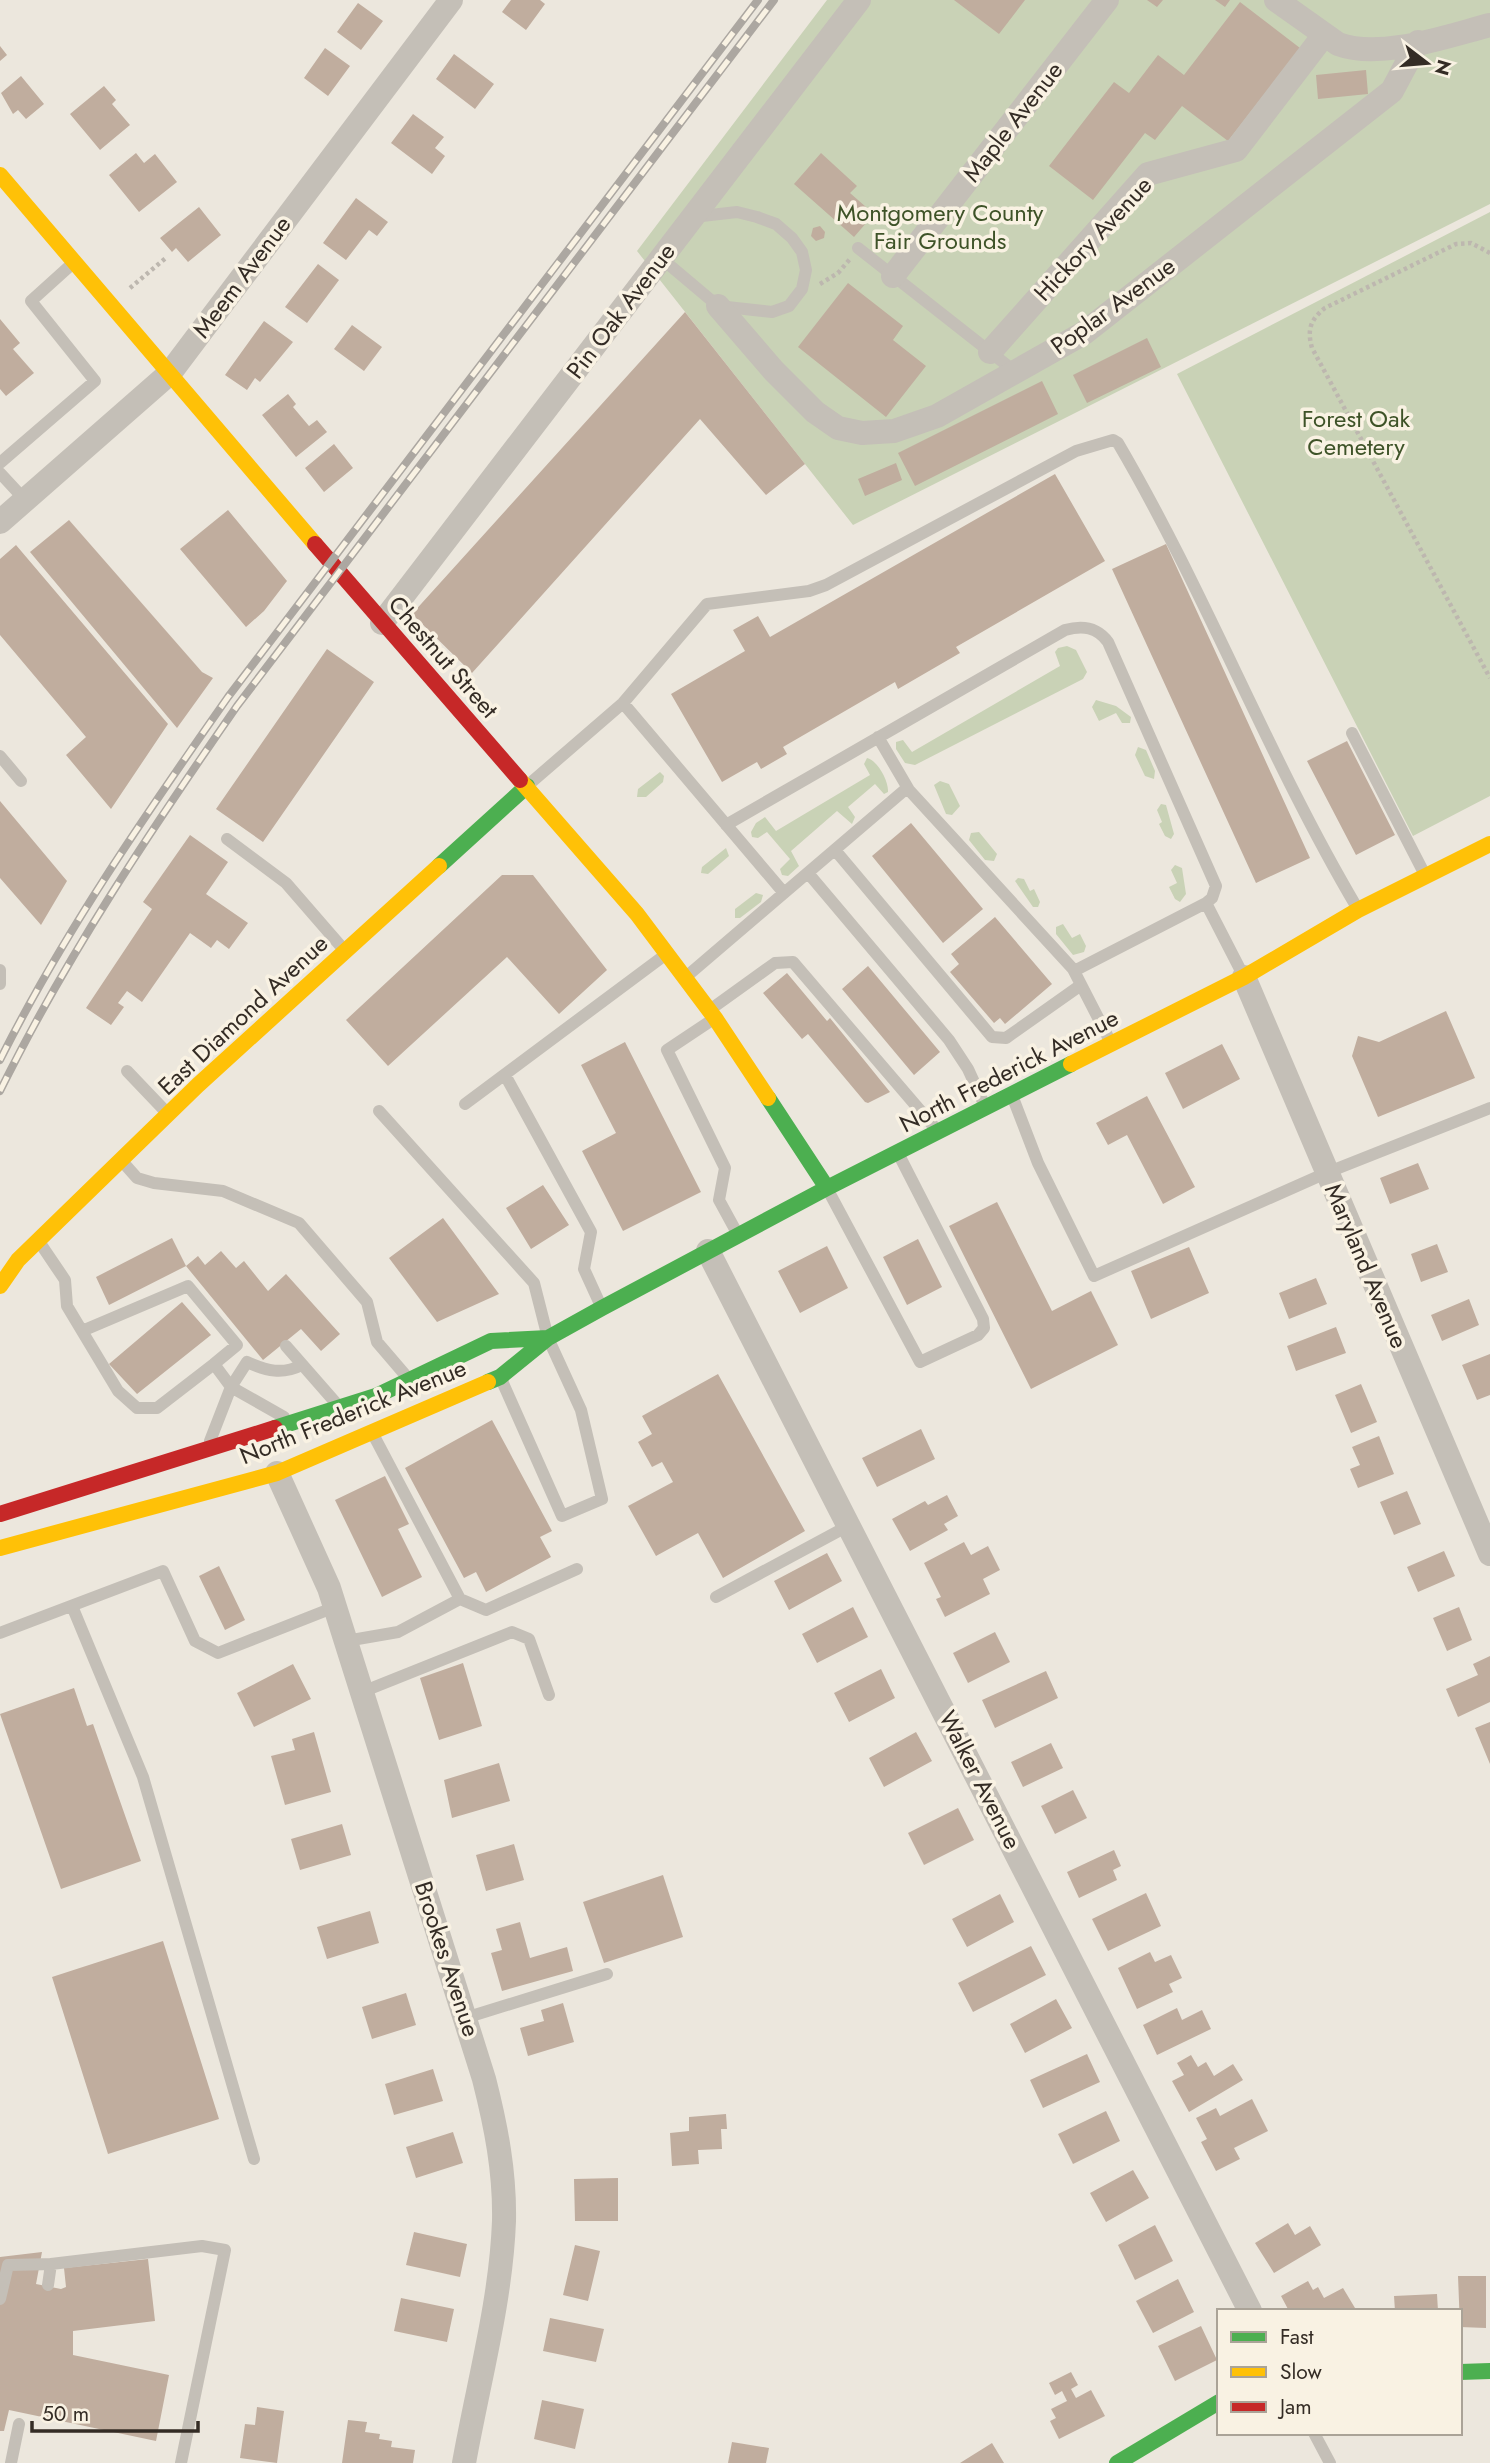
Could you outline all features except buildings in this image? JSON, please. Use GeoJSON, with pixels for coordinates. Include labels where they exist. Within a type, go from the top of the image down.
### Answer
{"type":"FeatureCollection","features":[{"type":"Feature","properties":{"kind":"main road","name":"Chestnut Street"},"geometry":{"type":"LineString","coordinates":[[0,175],[668,953],[712,1014],[827,1188]]}},
{"type":"Feature","properties":{"kind":"main road","name":"East Diamond Avenue"},"geometry":{"type":"LineString","coordinates":[[0,1286],[18,1260],[169,1114],[527,786]]}},
{"type":"Feature","properties":{"kind":"main road","name":"North Frederick Avenue"},"geometry":{"type":"LineString","coordinates":[[0,1548],[277,1473],[371,1430],[500,1377],[548,1338],[602,1308],[827,1188],[1244,977],[1358,910],[1490,844]]}},
{"type":"Feature","properties":{"kind":"main road","name":"North Frederick Avenue"},"geometry":{"type":"LineString","coordinates":[[0,1514],[340,1408],[410,1381],[491,1341],[548,1338]]}},
{"type":"Feature","properties":{"kind":"main road"},"geometry":{"type":"LineString","coordinates":[[1462,2372],[1490,2371]]}},
{"type":"Feature","properties":{"kind":"main road"},"geometry":{"type":"LineString","coordinates":[[1117,2463],[1217,2403]]}},
{"type":"Feature","properties":{"kind":"street","name":"Meem Avenue"},"geometry":{"type":"LineString","coordinates":[[0,522],[170,373],[451,0]]}},
{"type":"Feature","properties":{"kind":"street","name":"Pin Oak Avenue"},"geometry":{"type":"LineString","coordinates":[[382,623],[859,0]]}},
{"type":"Feature","properties":{"kind":"street","name":"Maple Avenue"},"geometry":{"type":"LineString","coordinates":[[893,276],[1107,0]]}},
{"type":"Feature","properties":{"kind":"street"},"geometry":{"type":"LineString","coordinates":[[1276,0],[1309,9],[1324,35],[1338,44],[1364,50],[1418,43],[1490,25]]}},
{"type":"Feature","properties":{"kind":"street","name":"Hickory Avenue"},"geometry":{"type":"LineString","coordinates":[[990,352],[1148,174],[1236,150],[1324,35]]}},
{"type":"Feature","properties":{"kind":"street","name":"Poplar Avenue"},"geometry":{"type":"LineString","coordinates":[[719,306],[774,371],[815,412],[838,428],[862,433],[894,432],[937,416],[1017,373],[1084,332],[1392,91],[1418,43]]}},
{"type":"Feature","properties":{"kind":"street","name":"Maryland Avenue"},"geometry":{"type":"LineString","coordinates":[[1244,977],[1490,1554]]}},
{"type":"Feature","properties":{"kind":"street","name":"Walker Avenue"},"geometry":{"type":"LineString","coordinates":[[708,1251],[1249,2309]]}},
{"type":"Feature","properties":{"kind":"street","name":"Brookes Avenue"},"geometry":{"type":"LineString","coordinates":[[277,1473],[335,1607],[465,2018],[497,2128],[504,2220],[501,2262],[464,2463]]}},
{"type":"Feature","properties":{"kind":"lane"},"geometry":{"type":"LineString","coordinates":[[662,258],[719,306],[772,312],[789,306],[802,289],[806,270],[802,253],[792,238],[776,224],[737,212],[693,217]]}},
{"type":"Feature","properties":{"kind":"lane"},"geometry":{"type":"LineString","coordinates":[[858,248],[1017,373]]}},
{"type":"Feature","properties":{"kind":"lane"},"geometry":{"type":"LineString","coordinates":[[0,463],[95,381],[31,301],[74,262]]}},
{"type":"Feature","properties":{"kind":"lane"},"geometry":{"type":"LineString","coordinates":[[527,786],[623,704],[707,604],[809,591],[826,586],[1076,451],[1113,440],[1118,443],[1164,524],[1325,851],[1358,910]]}},
{"type":"Feature","properties":{"kind":"lane"},"geometry":{"type":"LineString","coordinates":[[0,473],[25,500]]}},
{"type":"Feature","properties":{"kind":"lane"},"geometry":{"type":"LineString","coordinates":[[726,825],[1065,630],[1078,627],[1096,631],[1108,642],[1215,879],[1215,892],[1206,903],[1074,971]]}},
{"type":"Feature","properties":{"kind":"lane"},"geometry":{"type":"LineString","coordinates":[[623,704],[784,893]]}},
{"type":"Feature","properties":{"kind":"lane"},"geometry":{"type":"LineString","coordinates":[[1352,733],[1426,876]]}},
{"type":"Feature","properties":{"kind":"lane"},"geometry":{"type":"LineString","coordinates":[[878,737],[908,788],[1074,971],[1112,1044]]}},
{"type":"Feature","properties":{"kind":"lane"},"geometry":{"type":"LineString","coordinates":[[0,756],[22,781]]}},
{"type":"Feature","properties":{"kind":"lane"},"geometry":{"type":"LineString","coordinates":[[685,977],[908,788]]}},
{"type":"Feature","properties":{"kind":"lane"},"geometry":{"type":"LineString","coordinates":[[227,839],[286,883],[345,951]]}},
{"type":"Feature","properties":{"kind":"lane"},"geometry":{"type":"LineString","coordinates":[[835,850],[992,1037],[1006,1038],[1082,985]]}},
{"type":"Feature","properties":{"kind":"lane"},"geometry":{"type":"LineString","coordinates":[[808,873],[949,1040],[968,1069],[986,1108]]}},
{"type":"Feature","properties":{"kind":"lane"},"geometry":{"type":"LineString","coordinates":[[1206,903],[1244,977]]}},
{"type":"Feature","properties":{"kind":"lane"},"geometry":{"type":"LineString","coordinates":[[465,1104],[668,953]]}},
{"type":"Feature","properties":{"kind":"lane"},"geometry":{"type":"LineString","coordinates":[[738,1235],[719,1199],[725,1168],[667,1050],[775,963],[781,960],[793,962],[938,1132]]}},
{"type":"Feature","properties":{"kind":"lane"},"geometry":{"type":"LineString","coordinates":[[0,970],[0,984]]}},
{"type":"Feature","properties":{"kind":"lane"},"geometry":{"type":"LineString","coordinates":[[127,1071],[169,1114]]}},
{"type":"Feature","properties":{"kind":"lane"},"geometry":{"type":"LineString","coordinates":[[505,1076],[591,1232],[584,1269],[602,1308]]}},
{"type":"Feature","properties":{"kind":"lane"},"geometry":{"type":"LineString","coordinates":[[1012,1095],[1038,1163],[1094,1276],[1326,1173],[1490,1108]]}},
{"type":"Feature","properties":{"kind":"lane"},"geometry":{"type":"LineString","coordinates":[[379,1111],[534,1283],[548,1338],[581,1410],[602,1499],[562,1517],[500,1377]]}},
{"type":"Feature","properties":{"kind":"lane"},"geometry":{"type":"LineString","coordinates":[[827,1188],[920,1362],[978,1335],[984,1328],[983,1319],[898,1152]]}},
{"type":"Feature","properties":{"kind":"lane"},"geometry":{"type":"LineString","coordinates":[[121,1160],[137,1178],[154,1183],[223,1191],[299,1223],[367,1302],[377,1342],[410,1381]]}},
{"type":"Feature","properties":{"kind":"lane"},"geometry":{"type":"LineString","coordinates":[[38,1240],[65,1280],[67,1306],[82,1331],[118,1391],[137,1408],[157,1408],[237,1345],[188,1286],[82,1331]]}},
{"type":"Feature","properties":{"kind":"lane"},"geometry":{"type":"LineString","coordinates":[[286,1346],[340,1408]]}},
{"type":"Feature","properties":{"kind":"lane"},"geometry":{"type":"LineString","coordinates":[[205,1451],[232,1387],[247,1362],[264,1370],[288,1372],[302,1365]]}},
{"type":"Feature","properties":{"kind":"lane"},"geometry":{"type":"LineString","coordinates":[[214,1364],[232,1387],[293,1422]]}},
{"type":"Feature","properties":{"kind":"lane"},"geometry":{"type":"LineString","coordinates":[[371,1430],[460,1599],[486,1610],[577,1569]]}},
{"type":"Feature","properties":{"kind":"lane"},"geometry":{"type":"LineString","coordinates":[[716,1597],[848,1526]]}},
{"type":"Feature","properties":{"kind":"lane"},"geometry":{"type":"LineString","coordinates":[[0,1633],[163,1571],[195,1641],[218,1653],[335,1607]]}},
{"type":"Feature","properties":{"kind":"lane"},"geometry":{"type":"LineString","coordinates":[[346,1641],[398,1632],[460,1599]]}},
{"type":"Feature","properties":{"kind":"lane"},"geometry":{"type":"LineString","coordinates":[[72,1606],[143,1777],[254,2159]]}},
{"type":"Feature","properties":{"kind":"lane"},"geometry":{"type":"LineString","coordinates":[[362,1692],[512,1632],[529,1639],[549,1695]]}},
{"type":"Feature","properties":{"kind":"lane"},"geometry":{"type":"LineString","coordinates":[[465,2018],[607,1974]]}},
{"type":"Feature","properties":{"kind":"lane"},"geometry":{"type":"LineString","coordinates":[[0,2299],[4,2266],[54,2264],[202,2246],[225,2250],[181,2463]]}},
{"type":"Feature","properties":{"kind":"lane"},"geometry":{"type":"LineString","coordinates":[[48,2286],[51,2264],[54,2264]]}},
{"type":"Feature","properties":{"kind":"lane"},"geometry":{"type":"LineString","coordinates":[[11,2463],[19,2424]]}},
{"type":"Feature","properties":{"kind":"lane"},"geometry":{"type":"LineString","coordinates":[[1315,2435],[1330,2463]]}},
{"type":"Feature","properties":{"kind":"path"},"geometry":{"type":"LineString","coordinates":[[1490,253],[1471,243],[1440,250],[1325,308],[1315,316],[1308,335],[1312,348],[1490,678]]}},
{"type":"Feature","properties":{"kind":"path"},"geometry":{"type":"LineString","coordinates":[[802,289],[821,284],[838,273],[858,248]]}},
{"type":"Feature","properties":{"kind":"path"},"geometry":{"type":"LineString","coordinates":[[111,305],[167,257]]}},
{"type":"Feature","properties":{"kind":"green space","name":"Montgomery County Fair Grounds"},"geometry":{"type":"Polygon","coordinates":[[[827,0],[1490,0],[1490,204],[853,525],[637,251],[827,0]]]}},
{"type":"Feature","properties":{"kind":"green space","name":"Forest Oak Cemetery"},"geometry":{"type":"Polygon","coordinates":[[[1490,212],[1490,796],[1413,836],[1177,374],[1490,212]]]}},
{"type":"Feature","properties":{"kind":"green space"},"geometry":{"type":"Polygon","coordinates":[[[1067,646],[1076,650],[1087,672],[1083,679],[915,765],[905,763],[896,749],[896,742],[903,740],[912,752],[1060,666],[1055,652],[1058,648],[1067,646]]]}},
{"type":"Feature","properties":{"kind":"green space"},"geometry":{"type":"Polygon","coordinates":[[[1096,700],[1116,706],[1131,717],[1130,723],[1122,723],[1116,713],[1099,721],[1092,707],[1096,700]]]}},
{"type":"Feature","properties":{"kind":"green space"},"geometry":{"type":"Polygon","coordinates":[[[1138,747],[1146,750],[1155,771],[1154,779],[1145,776],[1135,755],[1138,747]]]}},
{"type":"Feature","properties":{"kind":"green space"},"geometry":{"type":"Polygon","coordinates":[[[867,758],[882,772],[888,792],[884,794],[875,784],[848,807],[855,817],[852,824],[837,811],[791,851],[799,866],[788,876],[782,875],[780,869],[790,859],[767,832],[758,838],[752,837],[751,832],[756,823],[765,817],[776,831],[870,775],[864,764],[867,758]]]}},
{"type":"Feature","properties":{"kind":"green space"},"geometry":{"type":"Polygon","coordinates":[[[660,772],[664,776],[663,782],[646,797],[637,797],[638,789],[660,772]]]}},
{"type":"Feature","properties":{"kind":"green space"},"geometry":{"type":"Polygon","coordinates":[[[940,781],[949,784],[960,806],[952,815],[946,814],[934,785],[940,781]]]}},
{"type":"Feature","properties":{"kind":"green space"},"geometry":{"type":"Polygon","coordinates":[[[1161,804],[1166,805],[1174,834],[1171,839],[1165,836],[1159,824],[1162,822],[1157,810],[1161,804]]]}},
{"type":"Feature","properties":{"kind":"green space"},"geometry":{"type":"Polygon","coordinates":[[[979,832],[997,854],[994,861],[985,860],[969,840],[971,833],[979,832]]]}},
{"type":"Feature","properties":{"kind":"green space"},"geometry":{"type":"Polygon","coordinates":[[[726,848],[729,856],[708,874],[701,873],[702,867],[726,848]]]}},
{"type":"Feature","properties":{"kind":"green space"},"geometry":{"type":"Polygon","coordinates":[[[1175,865],[1182,868],[1186,894],[1180,902],[1175,899],[1169,887],[1177,883],[1171,870],[1175,865]]]}},
{"type":"Feature","properties":{"kind":"green space"},"geometry":{"type":"Polygon","coordinates":[[[1018,878],[1024,879],[1030,891],[1034,889],[1040,902],[1038,907],[1033,907],[1015,881],[1018,878]]]}},
{"type":"Feature","properties":{"kind":"green space"},"geometry":{"type":"Polygon","coordinates":[[[756,893],[763,895],[761,902],[740,918],[735,918],[735,909],[756,893]]]}},
{"type":"Feature","properties":{"kind":"green space"},"geometry":{"type":"Polygon","coordinates":[[[1063,924],[1072,938],[1080,934],[1086,946],[1084,952],[1073,955],[1056,934],[1056,927],[1063,924]]]}},
{"type":"Feature","properties":{"kind":"railway"},"geometry":{"type":"LineString","coordinates":[[0,1060],[79,920],[228,697],[758,0]]}},
{"type":"Feature","properties":{"kind":"railway"},"geometry":{"type":"LineString","coordinates":[[0,1091],[53,991],[111,894],[237,706],[774,0]]}},
{"type":"Feature","properties":{"kind":"traffic: fast"},"geometry":{"type":"LineString","coordinates":[[439,866],[527,786]]}},
{"type":"Feature","properties":{"kind":"traffic: fast"},"geometry":{"type":"LineString","coordinates":[[488,1382],[500,1377],[548,1338],[602,1308],[827,1188],[1071,1064]]}},
{"type":"Feature","properties":{"kind":"traffic: fast"},"geometry":{"type":"LineString","coordinates":[[768,1098],[827,1188]]}},
{"type":"Feature","properties":{"kind":"traffic: fast"},"geometry":{"type":"LineString","coordinates":[[275,1428],[376,1396],[491,1341],[548,1338]]}},
{"type":"Feature","properties":{"kind":"traffic: fast"},"geometry":{"type":"LineString","coordinates":[[1462,2372],[1490,2371]]}},
{"type":"Feature","properties":{"kind":"traffic: fast"},"geometry":{"type":"LineString","coordinates":[[1117,2463],[1217,2403]]}},
{"type":"Feature","properties":{"kind":"traffic: slow"},"geometry":{"type":"LineString","coordinates":[[0,175],[315,544]]}},
{"type":"Feature","properties":{"kind":"traffic: slow"},"geometry":{"type":"LineString","coordinates":[[520,780],[637,914],[715,1018],[768,1098]]}},
{"type":"Feature","properties":{"kind":"traffic: slow"},"geometry":{"type":"LineString","coordinates":[[1071,1064],[1244,977],[1358,910],[1490,844]]}},
{"type":"Feature","properties":{"kind":"traffic: slow"},"geometry":{"type":"LineString","coordinates":[[0,1286],[18,1260],[198,1085],[439,866]]}},
{"type":"Feature","properties":{"kind":"traffic: slow"},"geometry":{"type":"LineString","coordinates":[[0,1548],[277,1473],[488,1382]]}},
{"type":"Feature","properties":{"kind":"traffic: jam"},"geometry":{"type":"LineString","coordinates":[[315,544],[520,780]]}},
{"type":"Feature","properties":{"kind":"traffic: jam"},"geometry":{"type":"LineString","coordinates":[[0,1514],[275,1428]]}}]}
